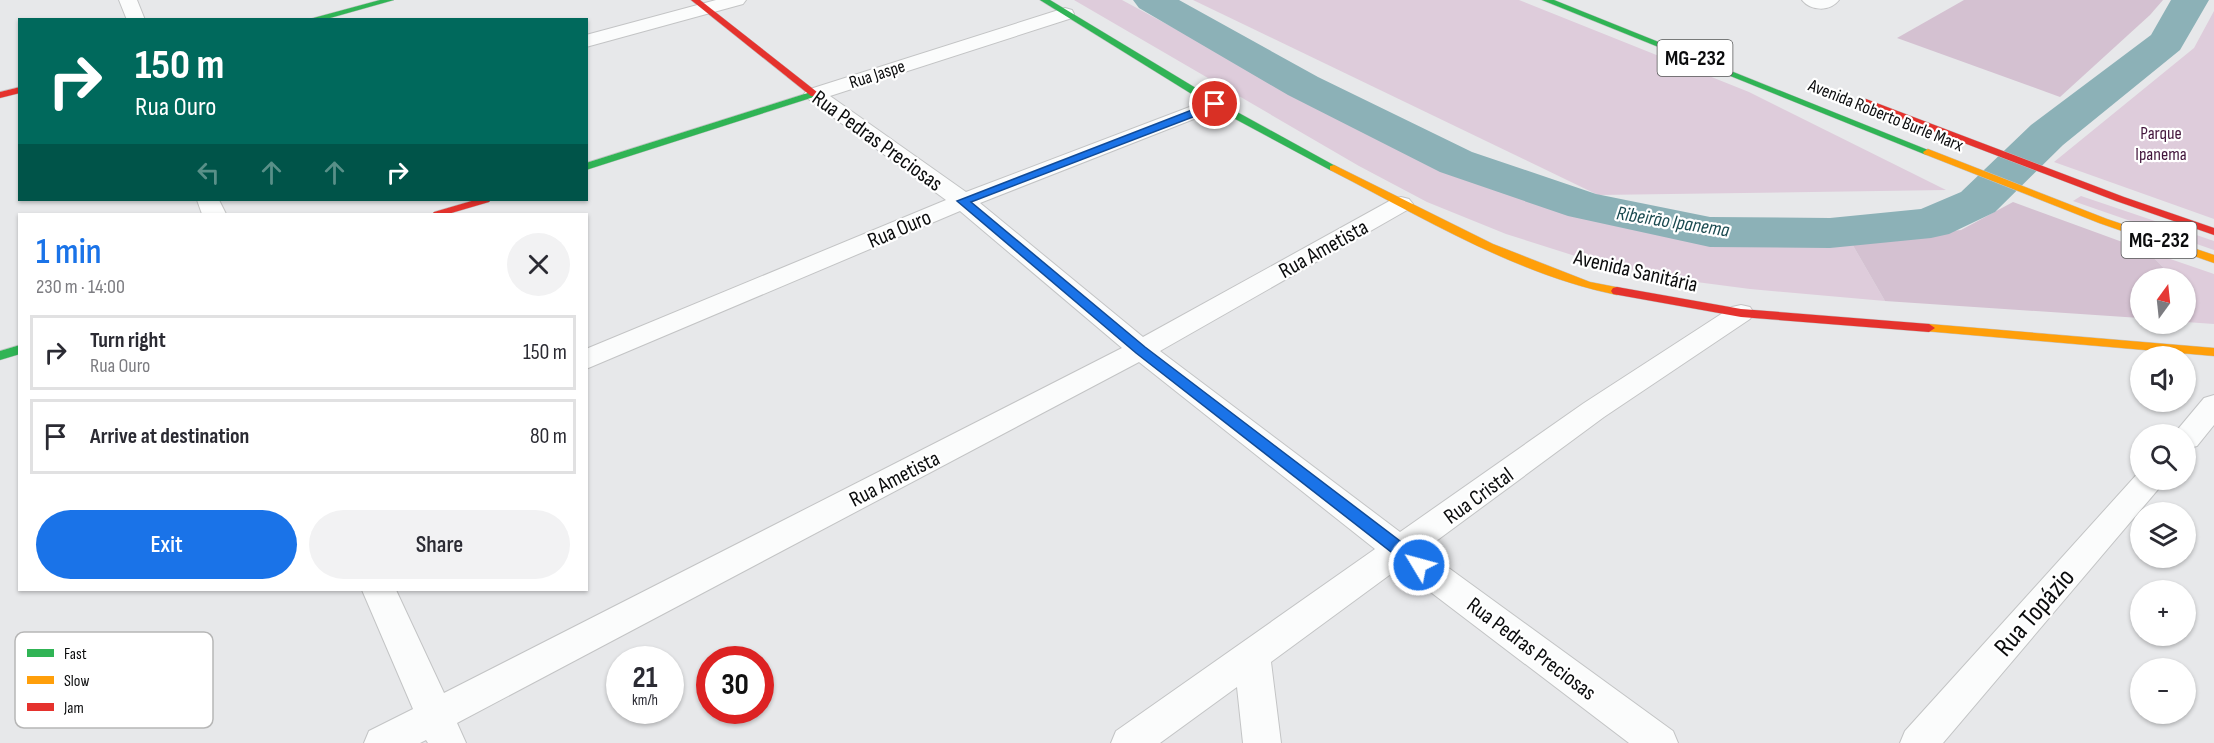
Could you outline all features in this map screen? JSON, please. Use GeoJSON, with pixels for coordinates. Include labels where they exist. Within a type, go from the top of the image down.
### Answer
{"type":"FeatureCollection","features":[{"type":"Feature","properties":{"kind":"main road"},"geometry":{"type":"LineString","coordinates":[[318,18],[390,0]]}},
{"type":"Feature","properties":{"kind":"main road","name":"Avenida Sanitária"},"geometry":{"type":"LineString","coordinates":[[1044,0],[1215,104],[1401,204],[1489,247],[1587,285],[1741,313],[2214,352]]}},
{"type":"Feature","properties":{"kind":"main road","name":"Avenida Roberto Burle Marx"},"geometry":{"type":"LineString","coordinates":[[1546,0],[2103,221],[2214,259]]}},
{"type":"Feature","properties":{"kind":"main road","name":"Rua Pedras Preciosas"},"geometry":{"type":"LineString","coordinates":[[700,4],[814,94]]}},
{"type":"Feature","properties":{"kind":"main road"},"geometry":{"type":"LineString","coordinates":[[0,95],[18,90]]}},
{"type":"Feature","properties":{"kind":"main road","name":"Rua Jaspe"},"geometry":{"type":"LineString","coordinates":[[588,166],[814,94]]}},
{"type":"Feature","properties":{"kind":"main road","name":"Avenida Roberto Burle Marx"},"geometry":{"type":"LineString","coordinates":[[1850,96],[2120,199],[2214,232]]}},
{"type":"Feature","properties":{"kind":"main road"},"geometry":{"type":"LineString","coordinates":[[441,213],[482,201]]}},
{"type":"Feature","properties":{"kind":"main road"},"geometry":{"type":"LineString","coordinates":[[0,356],[18,350]]}},
{"type":"Feature","properties":{"kind":"street"},"geometry":{"type":"LineString","coordinates":[[128,0],[135,18]]}},
{"type":"Feature","properties":{"kind":"street"},"geometry":{"type":"LineString","coordinates":[[588,40],[700,4],[737,0]]}},
{"type":"Feature","properties":{"kind":"street","name":"Rua Jaspe"},"geometry":{"type":"LineString","coordinates":[[814,94],[1065,14]]}},
{"type":"Feature","properties":{"kind":"street","name":"Rua Pedras Preciosas"},"geometry":{"type":"LineString","coordinates":[[814,94],[963,201],[1141,350],[1401,551],[1659,743]]}},
{"type":"Feature","properties":{"kind":"street","name":"Rua Ouro"},"geometry":{"type":"LineString","coordinates":[[588,359],[963,201],[1215,104]]}},
{"type":"Feature","properties":{"kind":"street","name":"Rua Ametista"},"geometry":{"type":"LineString","coordinates":[[382,743],[441,730],[1141,350],[1401,204]]}},
{"type":"Feature","properties":{"kind":"street","name":"Rua Cristal"},"geometry":{"type":"LineString","coordinates":[[1130,743],[1401,551],[1594,410],[1741,313]]}},
{"type":"Feature","properties":{"kind":"street","name":"Rua Topázio"},"geometry":{"type":"LineString","coordinates":[[1919,743],[2141,490]]}},
{"type":"Feature","properties":{"kind":"street"},"geometry":{"type":"LineString","coordinates":[[379,591],[441,730]]}},
{"type":"Feature","properties":{"kind":"street"},"geometry":{"type":"LineString","coordinates":[[1252,656],[1262,743]]}},
{"type":"Feature","properties":{"kind":"green space"},"geometry":{"type":"Polygon","coordinates":[[[1074,0],[1122,0],[1363,130],[1415,154],[1577,211],[1665,233],[1730,243],[1793,246],[1851,242],[1885,301],[1750,289],[1681,280],[1591,261],[1506,234],[1427,202],[1359,166],[1074,0]]]}},
{"type":"Feature","properties":{"kind":"green space"},"geometry":{"type":"Polygon","coordinates":[[[1193,0],[1519,0],[1749,92],[1946,190],[1598,195],[1193,0]]]}},
{"type":"Feature","properties":{"kind":"green space","name":"Parque Ipanema"},"geometry":{"type":"Polygon","coordinates":[[[2214,11],[2214,219],[2054,162],[2194,48],[2214,11]]]}},
{"type":"Feature","properties":{"kind":"green space"},"geometry":{"type":"Polygon","coordinates":[[[2081,196],[2214,241],[2214,250],[2073,201],[2081,196]]]}},
{"type":"Feature","properties":{"kind":"green space"},"geometry":{"type":"Polygon","coordinates":[[[2147,251],[2214,274],[2214,324],[2196,323],[2196,268],[2164,268],[2147,251]]]}},
{"type":"Feature","properties":{"kind":"shaded area"},"geometry":{"type":"Polygon","coordinates":[[[1964,0],[2163,0],[2150,15],[2060,97],[1897,38],[1964,0]]]}},
{"type":"Feature","properties":{"kind":"shaded area"},"geometry":{"type":"Polygon","coordinates":[[[2013,202],[2147,251],[2164,268],[2130,268],[2130,317],[1885,301],[1851,242],[1961,230],[2013,202]]]}},
{"type":"Feature","properties":{"kind":"waterway","name":"Ribeirão Ipanema"},"geometry":{"type":"LineString","coordinates":[[1152,0],[1303,86],[1456,162],[1585,206],[1710,232],[1830,233],[1931,223],[1978,202],[2047,135],[2166,42],[2190,0]]}},
{"type":"Feature","properties":{"kind":"traffic: fast"},"geometry":{"type":"LineString","coordinates":[[318,18],[390,0]]}},
{"type":"Feature","properties":{"kind":"traffic: fast"},"geometry":{"type":"LineString","coordinates":[[1044,0],[1215,104],[1334,168]]}},
{"type":"Feature","properties":{"kind":"traffic: fast"},"geometry":{"type":"LineString","coordinates":[[1546,0],[1928,152]]}},
{"type":"Feature","properties":{"kind":"traffic: fast"},"geometry":{"type":"LineString","coordinates":[[588,166],[814,94]]}},
{"type":"Feature","properties":{"kind":"traffic: fast"},"geometry":{"type":"LineString","coordinates":[[0,356],[18,350]]}},
{"type":"Feature","properties":{"kind":"traffic: slow"},"geometry":{"type":"LineString","coordinates":[[1928,152],[2103,221],[2214,259]]}},
{"type":"Feature","properties":{"kind":"traffic: slow"},"geometry":{"type":"LineString","coordinates":[[1334,168],[1489,247],[1587,285],[1617,291]]}},
{"type":"Feature","properties":{"kind":"traffic: slow"},"geometry":{"type":"LineString","coordinates":[[1929,328],[2214,352]]}},
{"type":"Feature","properties":{"kind":"traffic: jam"},"geometry":{"type":"LineString","coordinates":[[695,0],[814,94]]}},
{"type":"Feature","properties":{"kind":"traffic: jam"},"geometry":{"type":"LineString","coordinates":[[0,95],[18,90]]}},
{"type":"Feature","properties":{"kind":"traffic: jam"},"geometry":{"type":"LineString","coordinates":[[1866,102],[2120,199],[2214,232]]}},
{"type":"Feature","properties":{"kind":"traffic: jam"},"geometry":{"type":"LineString","coordinates":[[441,213],[482,201]]}},
{"type":"Feature","properties":{"kind":"traffic: jam"},"geometry":{"type":"LineString","coordinates":[[1617,291],[1741,313],[1929,328]]}},
{"type":"Feature","properties":{"kind":"route"},"geometry":{"type":"LineString","coordinates":[[1215,104],[963,201],[1141,350],[1419,565]]}}]}
